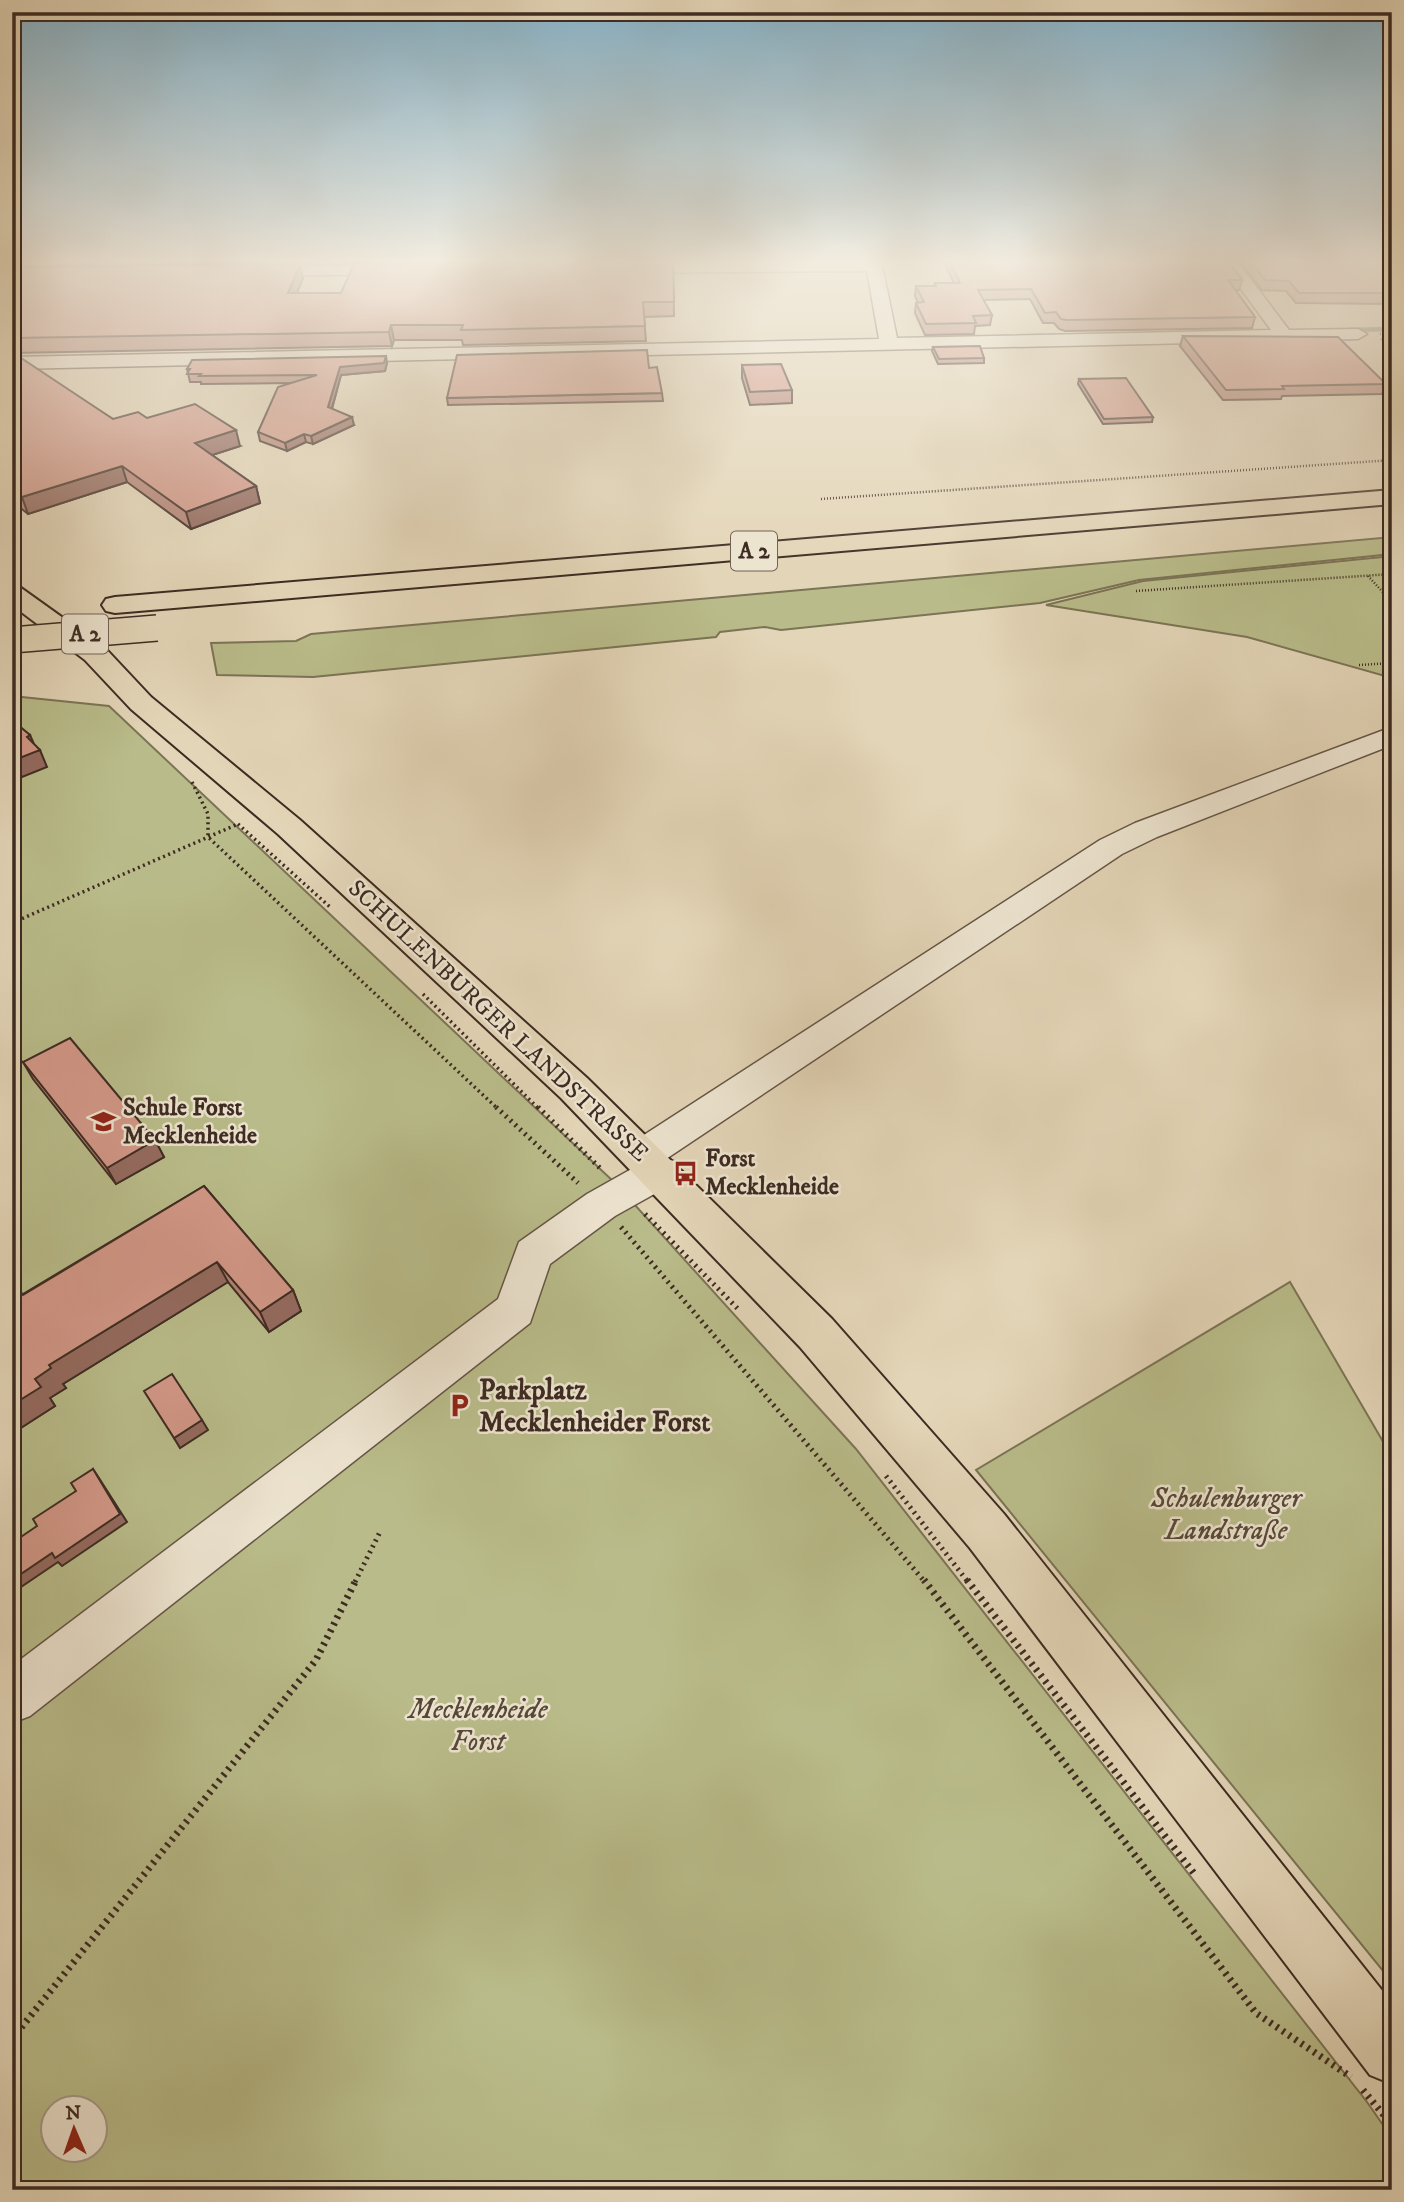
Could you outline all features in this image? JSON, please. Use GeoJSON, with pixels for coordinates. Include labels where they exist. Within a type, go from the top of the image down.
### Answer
{"type":"FeatureCollection","features":[{"type":"Feature","properties":{"kind":"main road","name":"A 2"},"geometry":{"type":"LineString","coordinates":[[27,615],[94,607],[1392,497]]}},
{"type":"Feature","properties":{"kind":"main road","name":"A 2"},"geometry":{"type":"LineString","coordinates":[[695,580],[1392,520]]}},
{"type":"Feature","properties":{"kind":"main road","name":"SCHULENBURGER LANDSTRASSE"},"geometry":{"type":"LineString","coordinates":[[12,593],[27,615],[95,654],[141,703],[289,827],[574,1088],[632,1181],[816,1333],[986,1531],[1373,2066]]}},
{"type":"Feature","properties":{"kind":"main road","name":"A 2"},"geometry":{"type":"LineString","coordinates":[[12,640],[185,625]]}},
{"type":"Feature","properties":{"kind":"street"},"geometry":{"type":"LineString","coordinates":[[12,1698],[515,1310],[533,1254],[632,1181],[1111,847],[1146,830],[1392,735]]}},
{"type":"Feature","properties":{"kind":"path"},"geometry":{"type":"LineString","coordinates":[[821,499],[1392,460]]}},
{"type":"Feature","properties":{"kind":"path"},"geometry":{"type":"LineString","coordinates":[[1136,591],[1392,574]]}},
{"type":"Feature","properties":{"kind":"path"},"geometry":{"type":"LineString","coordinates":[[1368,575],[1392,602]]}},
{"type":"Feature","properties":{"kind":"path"},"geometry":{"type":"LineString","coordinates":[[1359,665],[1392,663]]}},
{"type":"Feature","properties":{"kind":"path"},"geometry":{"type":"LineString","coordinates":[[190,779],[208,814],[208,837]]}},
{"type":"Feature","properties":{"kind":"path"},"geometry":{"type":"LineString","coordinates":[[12,923],[238,824],[337,914]]}},
{"type":"Feature","properties":{"kind":"path"},"geometry":{"type":"LineString","coordinates":[[208,837],[632,1181],[943,1602],[1256,2014],[1373,2066],[1392,2125]]}},
{"type":"Feature","properties":{"kind":"path"},"geometry":{"type":"LineString","coordinates":[[416,988],[632,1181],[747,1318]]}},
{"type":"Feature","properties":{"kind":"path"},"geometry":{"type":"LineString","coordinates":[[878,1467],[1201,1883]]}},
{"type":"Feature","properties":{"kind":"path"},"geometry":{"type":"LineString","coordinates":[[12,2039],[316,1660],[381,1530]]}},
{"type":"Feature","properties":{"kind":"path"},"geometry":{"type":"LineString","coordinates":[[1337,2058],[1373,2066]]}},
{"type":"Feature","properties":{"kind":"green space"},"geometry":{"type":"Polygon","coordinates":[[[1392,537],[1392,554],[1139,580],[1040,603],[781,630],[765,627],[720,632],[716,637],[313,677],[217,675],[211,643],[296,641],[311,634],[1392,537]]]}},
{"type":"Feature","properties":{"kind":"green space"},"geometry":{"type":"Polygon","coordinates":[[[1392,556],[1392,678],[1247,637],[1046,605],[1143,581],[1392,556]]]}},
{"type":"Feature","properties":{"kind":"green space","name":"Mecklenheide Forst"},"geometry":{"type":"Polygon","coordinates":[[[12,696],[109,706],[615,1183],[856,1449],[1367,2102],[1392,2138],[1392,2190],[12,2190],[12,696]]]}},
{"type":"Feature","properties":{"kind":"green space","name":"Schulenburger Landstraße"},"geometry":{"type":"Polygon","coordinates":[[[1290,1282],[1392,1457],[1392,1982],[976,1470],[1290,1282]]]}},
{"type":"Feature","properties":{"kind":"building"},"geometry":{"type":"Polygon","coordinates":[[[12,363],[28,363],[113,419],[138,412],[147,418],[195,404],[236,430],[195,443],[256,486],[186,512],[122,466],[22,497],[12,490],[12,363]]]}},
{"type":"Feature","properties":{"kind":"building"},"geometry":{"type":"Polygon","coordinates":[[[190,363],[384,363],[340,367],[328,407],[352,417],[311,436],[304,434],[285,443],[258,432],[278,387],[317,375],[199,376],[201,374],[187,374],[190,369],[187,369],[190,363]]]}},
{"type":"Feature","properties":{"kind":"building"},"geometry":{"type":"Polygon","coordinates":[[[455,363],[648,363],[649,368],[657,367],[662,393],[447,398],[455,363]]]}},
{"type":"Feature","properties":{"kind":"building"},"geometry":{"type":"Polygon","coordinates":[[[1204,363],[1364,363],[1386,384],[1282,386],[1284,389],[1226,390],[1204,363]]]}},
{"type":"Feature","properties":{"kind":"building"},"geometry":{"type":"Polygon","coordinates":[[[781,364],[792,390],[750,392],[742,365],[781,364]]]}},
{"type":"Feature","properties":{"kind":"building"},"geometry":{"type":"Polygon","coordinates":[[[1126,378],[1153,417],[1104,419],[1079,379],[1126,378]]]}},
{"type":"Feature","properties":{"kind":"building"},"geometry":{"type":"Polygon","coordinates":[[[12,720],[30,735],[27,737],[40,750],[12,761],[12,720]]]}},
{"type":"Feature","properties":{"kind":"building"},"geometry":{"type":"Polygon","coordinates":[[[70,1038],[155,1140],[107,1168],[23,1062],[70,1038]]]}},
{"type":"Feature","properties":{"kind":"building"},"geometry":{"type":"Polygon","coordinates":[[[204,1186],[293,1290],[260,1312],[217,1262],[49,1365],[51,1368],[35,1379],[41,1387],[12,1405],[12,1279],[23,1295],[204,1186]]]}},
{"type":"Feature","properties":{"kind":"building"},"geometry":{"type":"Polygon","coordinates":[[[172,1374],[202,1420],[174,1438],[144,1391],[172,1374]]]}},
{"type":"Feature","properties":{"kind":"building"},"geometry":{"type":"Polygon","coordinates":[[[93,1469],[120,1514],[55,1558],[52,1553],[12,1580],[12,1543],[37,1526],[33,1519],[76,1491],[71,1483],[93,1469]]]}},
{"type":"Feature","properties":{"kind":"place","name":"Schule Forst Mecklenheide"},"geometry":{"type":"Point","coordinates":[103,1122]}},
{"type":"Feature","properties":{"kind":"place","name":"Forst Mecklenheide"},"geometry":{"type":"Point","coordinates":[685,1173]}},
{"type":"Feature","properties":{"kind":"place","name":"Parkplatz Mecklenheider Forst"},"geometry":{"type":"Point","coordinates":[459,1406]}}]}
